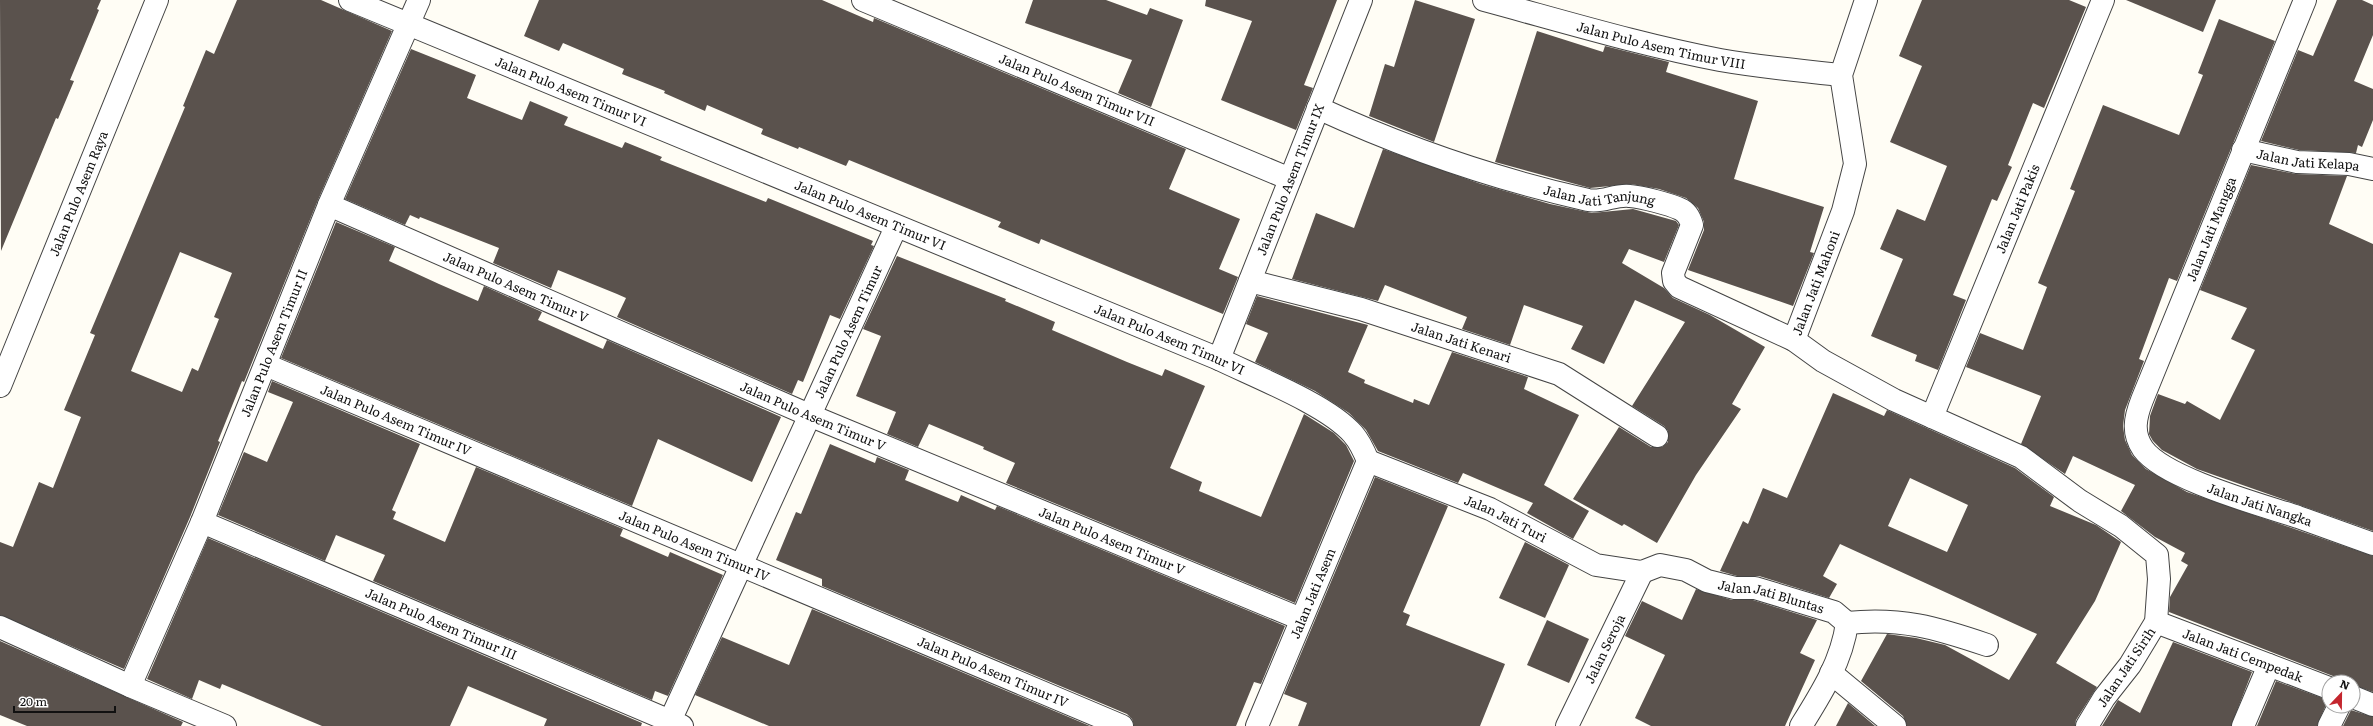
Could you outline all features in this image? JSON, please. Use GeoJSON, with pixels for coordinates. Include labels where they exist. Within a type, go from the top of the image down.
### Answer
{"type":"FeatureCollection","features":[{"type":"Feature","properties":{"kind":"street","name":"Jalan Pulo Asem Raya"},"geometry":{"type":"LineString","coordinates":[[0,386],[157,0]]}},
{"type":"Feature","properties":{"kind":"street","name":"Jalan Pulo Asem Timur VI"},"geometry":{"type":"LineString","coordinates":[[350,0],[1219,360],[1321,409],[1354,434],[1363,448],[1368,461]]}},
{"type":"Feature","properties":{"kind":"street","name":"Jalan Pulo Asem Timur II"},"geometry":{"type":"LineString","coordinates":[[130,686],[202,522],[329,205],[420,0]]}},
{"type":"Feature","properties":{"kind":"street","name":"Jalan Pulo Asem Timur VII"},"geometry":{"type":"LineString","coordinates":[[863,0],[1290,179]]}},
{"type":"Feature","properties":{"kind":"street","name":"Jalan Pulo Asem Timur IX"},"geometry":{"type":"LineString","coordinates":[[1219,360],[1361,0]]}},
{"type":"Feature","properties":{"kind":"street","name":"Jalan Pulo Asem Timur VIII"},"geometry":{"type":"LineString","coordinates":[[1484,0],[1608,33],[1720,60],[1780,69],[1841,75]]}},
{"type":"Feature","properties":{"kind":"street","name":"Jalan Jati Mahoni"},"geometry":{"type":"LineString","coordinates":[[1866,0],[1841,75],[1855,164],[1843,211],[1794,340],[1823,361],[1853,378],[1932,417],[2021,457],[2080,501]]}},
{"type":"Feature","properties":{"kind":"street","name":"Jalan Jati Pakis"},"geometry":{"type":"LineString","coordinates":[[1932,417],[2103,0]]}},
{"type":"Feature","properties":{"kind":"street","name":"Jalan Jati Mangga"},"geometry":{"type":"LineString","coordinates":[[2150,457],[2139,442],[2135,429],[2136,416],[2305,0]]}},
{"type":"Feature","properties":{"kind":"street","name":"Jalan Jati Tanjung"},"geometry":{"type":"LineString","coordinates":[[1318,108],[1421,152],[1523,184],[1597,202],[1618,196],[1630,196],[1680,209],[1691,220],[1692,225],[1672,273],[1676,284],[1794,340]]}},
{"type":"Feature","properties":{"kind":"street","name":"Jalan Jati Kelapa"},"geometry":{"type":"LineString","coordinates":[[2243,150],[2297,162],[2349,164],[2373,169]]}},
{"type":"Feature","properties":{"kind":"street","name":"Jalan Pulo Asem Timur V"},"geometry":{"type":"LineString","coordinates":[[329,205],[809,415],[1301,619]]}},
{"type":"Feature","properties":{"kind":"street","name":"Jalan Pulo Asem Timur"},"geometry":{"type":"LineString","coordinates":[[676,723],[741,565],[896,227]]}},
{"type":"Feature","properties":{"kind":"street","name":"Jalan Jati Kenari"},"geometry":{"type":"LineString","coordinates":[[1250,281],[1361,309],[1559,374],[1657,436]]}},
{"type":"Feature","properties":{"kind":"street","name":"Jalan Pulo Asem Timur IV"},"geometry":{"type":"LineString","coordinates":[[266,365],[1122,726]]}},
{"type":"Feature","properties":{"kind":"street","name":"Jalan Jati Nangka"},"geometry":{"type":"LineString","coordinates":[[2150,457],[2158,464],[2211,488],[2373,544]]}},
{"type":"Feature","properties":{"kind":"street","name":"Jalan Jati Turi"},"geometry":{"type":"LineString","coordinates":[[1368,461],[1490,509],[1596,565],[1642,572]]}},
{"type":"Feature","properties":{"kind":"street","name":"Jalan Jati Asem"},"geometry":{"type":"LineString","coordinates":[[1257,726],[1368,461]]}},
{"type":"Feature","properties":{"kind":"street","name":"Jalan Jati Sirih"},"geometry":{"type":"LineString","coordinates":[[2080,501],[2121,526],[2157,555],[2159,578],[2156,622],[2130,665],[2104,698],[2087,726]]}},
{"type":"Feature","properties":{"kind":"street","name":"Jalan Pulo Asem Timur III"},"geometry":{"type":"LineString","coordinates":[[202,522],[676,723]]}},
{"type":"Feature","properties":{"kind":"street","name":"Jalan Jati Bluntas"},"geometry":{"type":"LineString","coordinates":[[1642,572],[1660,565],[1686,570],[1707,581],[1735,588],[1755,588],[1834,612],[1847,623]]}},
{"type":"Feature","properties":{"kind":"street","name":"Jalan Seroja"},"geometry":{"type":"LineString","coordinates":[[1567,726],[1642,572]]}},
{"type":"Feature","properties":{"kind":"street"},"geometry":{"type":"LineString","coordinates":[[1801,726],[1823,690],[1844,644],[1847,623],[1875,620],[1903,622],[1939,629],[1987,645]]}},
{"type":"Feature","properties":{"kind":"street","name":"Jalan Jati Cempedak"},"geometry":{"type":"LineString","coordinates":[[2156,622],[2321,685]]}},
{"type":"Feature","properties":{"kind":"street"},"geometry":{"type":"LineString","coordinates":[[0,627],[130,686],[225,726]]}},
{"type":"Feature","properties":{"kind":"street"},"geometry":{"type":"LineString","coordinates":[[2243,726],[2269,665]]}},
{"type":"Feature","properties":{"kind":"street"},"geometry":{"type":"LineString","coordinates":[[1831,673],[1895,726]]}},
{"type":"Feature","properties":{"kind":"street"},"geometry":{"type":"LineString","coordinates":[[2361,700],[2373,705]]}},
{"type":"Feature","properties":{"kind":"street"},"geometry":{"type":"LineString","coordinates":[[2329,726],[2335,714]]}},
{"type":"Feature","properties":{"kind":"building"},"geometry":{"type":"Polygon","coordinates":[[[0,0],[101,0],[97,9],[99,10],[70,80],[74,81],[58,119],[56,118],[1,251],[0,0]]]}},
{"type":"Feature","properties":{"kind":"building"},"geometry":{"type":"Polygon","coordinates":[[[237,0],[321,0],[392,31],[318,200],[244,382],[242,381],[218,441],[220,442],[190,517],[124,669],[0,615],[0,542],[13,547],[39,482],[53,488],[81,417],[64,410],[95,335],[90,333],[185,107],[183,106],[206,50],[214,54],[237,0]],[[180,252],[131,371],[182,392],[192,368],[198,371],[219,319],[214,317],[232,273],[180,252]]]}},
{"type":"Feature","properties":{"kind":"building"},"geometry":{"type":"Polygon","coordinates":[[[539,0],[822,0],[873,22],[874,18],[1186,149],[1169,189],[1240,219],[1219,269],[1238,277],[1223,314],[1041,239],[1039,244],[998,227],[1001,222],[849,160],[846,166],[799,147],[798,149],[761,134],[763,129],[707,105],[705,111],[664,93],[665,91],[622,74],[624,69],[563,43],[559,51],[524,36],[539,0]]]}},
{"type":"Feature","properties":{"kind":"building"},"geometry":{"type":"Polygon","coordinates":[[[1033,0],[1106,0],[1147,15],[1150,8],[1183,20],[1151,107],[1118,93],[1132,60],[1025,23],[1033,0]]]}},
{"type":"Feature","properties":{"kind":"building"},"geometry":{"type":"Polygon","coordinates":[[[1206,0],[1337,0],[1304,85],[1313,88],[1296,130],[1221,100],[1252,21],[1205,6],[1206,0]]]}},
{"type":"Feature","properties":{"kind":"building"},"geometry":{"type":"Polygon","coordinates":[[[1415,0],[1475,19],[1434,142],[1369,116],[1385,64],[1394,67],[1415,0]]]}},
{"type":"Feature","properties":{"kind":"building"},"geometry":{"type":"Polygon","coordinates":[[[1922,0],[2069,0],[2086,7],[2044,108],[2033,103],[2008,165],[2012,167],[1997,201],[1992,199],[1953,295],[1966,300],[1938,370],[1915,361],[1917,355],[1871,336],[1903,259],[1880,249],[1897,209],[1925,221],[1947,166],[1890,142],[1922,66],[1899,56],[1922,0]]]}},
{"type":"Feature","properties":{"kind":"building"},"geometry":{"type":"Polygon","coordinates":[[[2126,0],[2216,0],[2203,32],[2126,0]]]}},
{"type":"Feature","properties":{"kind":"building"},"geometry":{"type":"Polygon","coordinates":[[[2337,0],[2362,0],[2373,5],[2373,35],[2354,81],[2373,89],[2373,120],[2362,147],[2358,145],[2356,153],[2299,150],[2261,141],[2298,50],[2313,56],[2337,0]]]}},
{"type":"Feature","properties":{"kind":"building"},"geometry":{"type":"Polygon","coordinates":[[[2219,19],[2275,41],[2177,281],[2169,278],[2139,359],[2144,361],[2125,410],[2123,426],[2125,440],[2132,455],[2146,469],[2187,492],[2373,556],[2373,692],[2361,688],[2361,674],[2328,674],[2169,612],[2170,597],[2188,565],[2181,561],[2185,553],[2155,537],[2121,511],[2135,485],[2073,456],[2065,474],[2021,444],[2041,396],[1966,367],[1980,333],[2023,350],[2047,287],[2038,283],[2075,191],[2070,189],[2103,105],[2179,135],[2203,75],[2198,73],[2219,19]]]}},
{"type":"Feature","properties":{"kind":"building"},"geometry":{"type":"Polygon","coordinates":[[[1537,31],[1603,52],[1605,46],[1669,62],[1666,72],[1758,101],[1734,179],[1824,207],[1810,252],[1814,253],[1793,306],[1688,270],[1704,230],[1704,222],[1698,208],[1686,198],[1659,189],[1631,184],[1590,188],[1495,162],[1537,31]]]}},
{"type":"Feature","properties":{"kind":"building"},"geometry":{"type":"Polygon","coordinates":[[[411,49],[476,75],[467,98],[522,120],[530,101],[568,117],[564,125],[622,148],[625,142],[662,157],[660,160],[766,202],[768,198],[873,241],[871,245],[874,246],[840,319],[830,315],[803,382],[798,380],[792,394],[617,317],[626,298],[617,294],[558,270],[551,288],[493,263],[499,248],[420,217],[419,219],[410,215],[405,225],[345,199],[411,49]]]}},
{"type":"Feature","properties":{"kind":"building"},"geometry":{"type":"Polygon","coordinates":[[[1383,149],[1481,184],[1550,204],[1592,213],[1633,209],[1676,221],[1679,225],[1664,262],[1629,249],[1622,263],[1664,288],[1673,298],[1710,315],[1765,347],[1732,404],[1741,409],[1696,475],[1657,543],[1624,524],[1622,526],[1573,499],[1619,427],[1651,447],[1662,447],[1668,442],[1668,431],[1664,426],[1632,406],[1685,322],[1635,300],[1604,364],[1571,349],[1583,326],[1524,305],[1510,345],[1462,329],[1467,317],[1385,285],[1378,301],[1292,279],[1316,213],[1354,228],[1383,149]]]}},
{"type":"Feature","properties":{"kind":"building"},"geometry":{"type":"Polygon","coordinates":[[[2251,165],[2296,174],[2347,176],[2329,224],[2373,244],[2373,531],[2197,469],[2162,450],[2153,441],[2149,434],[2150,416],[2158,394],[2185,404],[2187,401],[2220,420],[2255,350],[2231,339],[2247,308],[2200,290],[2251,165]]]}},
{"type":"Feature","properties":{"kind":"building"},"geometry":{"type":"Polygon","coordinates":[[[336,222],[395,247],[389,261],[439,284],[478,301],[484,286],[542,312],[538,320],[603,349],[607,340],[781,417],[752,482],[658,439],[632,506],[281,358],[336,222]]]}},
{"type":"Feature","properties":{"kind":"building"},"geometry":{"type":"Polygon","coordinates":[[[897,256],[1006,299],[1005,301],[1055,322],[1052,330],[1127,362],[1162,376],[1165,369],[1205,386],[1170,468],[1202,482],[1199,491],[1261,517],[1304,414],[1334,433],[1346,445],[1354,461],[1295,603],[1006,483],[1015,463],[983,449],[984,447],[929,424],[918,447],[887,434],[896,412],[856,396],[881,336],[863,329],[897,256]]]}},
{"type":"Feature","properties":{"kind":"building"},"geometry":{"type":"Polygon","coordinates":[[[1257,296],[1368,325],[1348,372],[1365,380],[1364,383],[1413,403],[1414,399],[1429,405],[1452,352],[1528,377],[1524,389],[1579,415],[1544,485],[1589,511],[1573,539],[1527,513],[1533,503],[1463,473],[1458,483],[1378,451],[1366,430],[1349,413],[1315,391],[1255,362],[1268,333],[1246,324],[1257,296]]]}},
{"type":"Feature","properties":{"kind":"building"},"geometry":{"type":"Polygon","coordinates":[[[272,381],[420,444],[392,510],[396,512],[393,519],[445,542],[476,467],[623,529],[620,536],[668,557],[670,552],[723,575],[668,696],[655,691],[652,700],[373,581],[385,555],[336,535],[325,561],[218,515],[244,452],[267,462],[293,402],[268,392],[272,381]]]}},
{"type":"Feature","properties":{"kind":"building"},"geometry":{"type":"Polygon","coordinates":[[[1833,393],[1884,416],[1887,410],[2015,468],[2054,497],[2050,506],[2096,525],[2121,542],[2095,601],[2056,663],[2097,687],[2076,720],[2075,726],[1907,726],[1903,716],[1861,681],[1887,634],[1916,638],[1945,645],[2009,680],[2037,634],[1840,544],[1823,576],[1837,584],[1829,598],[1759,576],[1737,576],[1720,571],[1743,521],[1748,524],[1763,488],[1787,498],[1833,393]],[[1910,478],[1888,526],[1947,552],[1968,505],[1910,478]]]}},
{"type":"Feature","properties":{"kind":"building"},"geometry":{"type":"Polygon","coordinates":[[[830,444],[875,463],[877,457],[909,470],[905,480],[958,502],[961,495],[995,510],[997,506],[1285,626],[1261,684],[1254,682],[1236,726],[1134,726],[1132,719],[1127,714],[822,586],[822,579],[776,560],[796,512],[801,514],[830,444]]]}},
{"type":"Feature","properties":{"kind":"building"},"geometry":{"type":"Polygon","coordinates":[[[1375,477],[1448,506],[1403,612],[1410,615],[1406,625],[1505,664],[1480,726],[1298,726],[1307,703],[1284,694],[1375,477]]]}},
{"type":"Feature","properties":{"kind":"building"},"geometry":{"type":"Polygon","coordinates":[[[208,538],[642,723],[641,726],[544,726],[547,719],[468,686],[450,726],[322,726],[222,684],[220,689],[199,680],[192,699],[147,679],[208,538]]]}},
{"type":"Feature","properties":{"kind":"building"},"geometry":{"type":"Polygon","coordinates":[[[1525,542],[1569,565],[1545,618],[1499,598],[1525,542]]]}},
{"type":"Feature","properties":{"kind":"building"},"geometry":{"type":"Polygon","coordinates":[[[1696,589],[1732,600],[1753,600],[1817,620],[1800,653],[1815,660],[1785,726],[1651,726],[1635,718],[1665,655],[1625,636],[1642,601],[1682,620],[1696,589]]]}},
{"type":"Feature","properties":{"kind":"building"},"geometry":{"type":"Polygon","coordinates":[[[812,609],[1090,726],[769,726],[695,695],[722,637],[789,665],[812,609]]]}},
{"type":"Feature","properties":{"kind":"building"},"geometry":{"type":"Polygon","coordinates":[[[1547,620],[1589,639],[1569,683],[1527,665],[1547,620]]]}},
{"type":"Feature","properties":{"kind":"building"},"geometry":{"type":"Polygon","coordinates":[[[0,641],[183,722],[181,726],[27,726],[0,715],[0,641]]]}},
{"type":"Feature","properties":{"kind":"building"},"geometry":{"type":"Polygon","coordinates":[[[2173,642],[2252,672],[2231,726],[2102,726],[2118,700],[2140,713],[2173,642]]]}},
{"type":"Feature","properties":{"kind":"building"},"geometry":{"type":"Polygon","coordinates":[[[2276,681],[2321,697],[2322,714],[2317,726],[2257,726],[2276,681]]]}},
{"type":"Feature","properties":{"kind":"building"},"geometry":{"type":"Polygon","coordinates":[[[1848,703],[1875,726],[1836,726],[1848,703]]]}},
{"type":"Feature","properties":{"kind":"building"},"geometry":{"type":"Polygon","coordinates":[[[2361,713],[2373,717],[2373,726],[2343,726],[2349,714],[2361,713]]]}}]}
